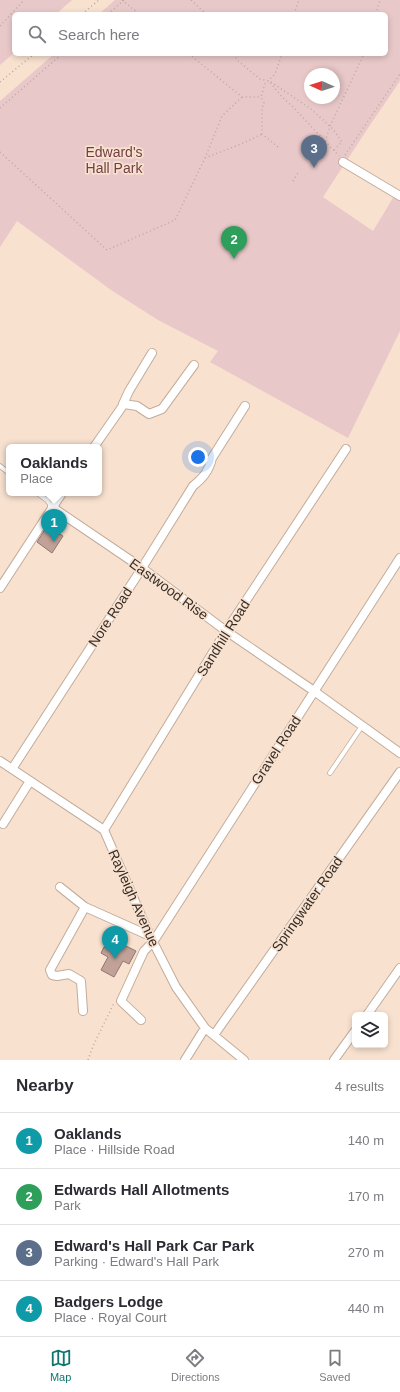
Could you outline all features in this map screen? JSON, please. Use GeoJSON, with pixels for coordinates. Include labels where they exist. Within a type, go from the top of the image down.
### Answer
{"type":"FeatureCollection","features":[{"type":"Feature","properties":{"kind":"street"},"geometry":{"type":"LineString","coordinates":[[343,162],[400,196]]}},
{"type":"Feature","properties":{"kind":"street"},"geometry":{"type":"LineString","coordinates":[[96,444],[123,404],[129,391],[152,353]]}},
{"type":"Feature","properties":{"kind":"street"},"geometry":{"type":"LineString","coordinates":[[123,404],[138,406],[149,414],[162,409],[194,365]]}},
{"type":"Feature","properties":{"kind":"street","name":"Nore Road"},"geometry":{"type":"LineString","coordinates":[[12,769],[142,568],[192,486],[204,477],[210,467],[212,458],[245,406]]}},
{"type":"Feature","properties":{"kind":"street","name":"Sandhill Road"},"geometry":{"type":"LineString","coordinates":[[104,830],[226,631],[346,449]]}},
{"type":"Feature","properties":{"kind":"street"},"geometry":{"type":"LineString","coordinates":[[0,588],[60,496]]}},
{"type":"Feature","properties":{"kind":"street","name":"Eastwood Rise"},"geometry":{"type":"LineString","coordinates":[[52,507],[142,568],[226,631],[314,691],[400,753]]}},
{"type":"Feature","properties":{"kind":"street","name":"Gravel Road"},"geometry":{"type":"LineString","coordinates":[[141,1020],[121,1001],[144,950],[400,558]]}},
{"type":"Feature","properties":{"kind":"street"},"geometry":{"type":"LineString","coordinates":[[0,762],[104,830]]}},
{"type":"Feature","properties":{"kind":"street","name":"Springwater Road"},"geometry":{"type":"LineString","coordinates":[[214,1036],[400,772]]}},
{"type":"Feature","properties":{"kind":"street"},"geometry":{"type":"LineString","coordinates":[[3,824],[30,781]]}},
{"type":"Feature","properties":{"kind":"street","name":"Rayleigh Avenue"},"geometry":{"type":"LineString","coordinates":[[104,830],[152,939],[176,987],[205,1028],[244,1060]]}},
{"type":"Feature","properties":{"kind":"street"},"geometry":{"type":"LineString","coordinates":[[60,887],[85,907],[152,939]]}},
{"type":"Feature","properties":{"kind":"street"},"geometry":{"type":"LineString","coordinates":[[83,1011],[81,981],[69,974],[57,976],[52,974],[50,970],[85,907]]}},
{"type":"Feature","properties":{"kind":"street"},"geometry":{"type":"LineString","coordinates":[[369,1012],[400,968]]}},
{"type":"Feature","properties":{"kind":"street"},"geometry":{"type":"LineString","coordinates":[[185,1060],[205,1028]]}},
{"type":"Feature","properties":{"kind":"street"},"geometry":{"type":"LineString","coordinates":[[334,1060],[352,1035]]}},
{"type":"Feature","properties":{"kind":"lane","name":"Eastwood Rise"},"geometry":{"type":"LineString","coordinates":[[41,496],[47,500],[52,507]]}},
{"type":"Feature","properties":{"kind":"lane"},"geometry":{"type":"LineString","coordinates":[[330,773],[362,726]]}},
{"type":"Feature","properties":{"kind":"path"},"geometry":{"type":"LineString","coordinates":[[13,12],[24,0]]}},
{"type":"Feature","properties":{"kind":"path"},"geometry":{"type":"LineString","coordinates":[[84,12],[99,0]]}},
{"type":"Feature","properties":{"kind":"path"},"geometry":{"type":"LineString","coordinates":[[110,12],[123,0],[137,12]]}},
{"type":"Feature","properties":{"kind":"path"},"geometry":{"type":"LineString","coordinates":[[191,0],[204,12]]}},
{"type":"Feature","properties":{"kind":"path"},"geometry":{"type":"LineString","coordinates":[[295,12],[299,0]]}},
{"type":"Feature","properties":{"kind":"path"},"geometry":{"type":"LineString","coordinates":[[377,12],[380,0]]}},
{"type":"Feature","properties":{"kind":"path"},"geometry":{"type":"LineString","coordinates":[[0,26],[12,13]]}},
{"type":"Feature","properties":{"kind":"path"},"geometry":{"type":"LineString","coordinates":[[0,82],[32,56]]}},
{"type":"Feature","properties":{"kind":"path"},"geometry":{"type":"LineString","coordinates":[[0,108],[60,56]]}},
{"type":"Feature","properties":{"kind":"path"},"geometry":{"type":"LineString","coordinates":[[191,56],[242,97],[261,97]]}},
{"type":"Feature","properties":{"kind":"path"},"geometry":{"type":"LineString","coordinates":[[235,56],[237,60],[260,79],[269,82],[311,109],[330,126],[342,142],[334,150]]}},
{"type":"Feature","properties":{"kind":"path"},"geometry":{"type":"LineString","coordinates":[[262,134],[262,108],[264,103],[261,97],[265,84],[269,82],[275,74],[281,56]]}},
{"type":"Feature","properties":{"kind":"path"},"geometry":{"type":"LineString","coordinates":[[320,156],[330,126],[363,56]]}},
{"type":"Feature","properties":{"kind":"path"},"geometry":{"type":"LineString","coordinates":[[347,151],[400,74]]}},
{"type":"Feature","properties":{"kind":"path"},"geometry":{"type":"LineString","coordinates":[[269,82],[334,150],[343,162]]}},
{"type":"Feature","properties":{"kind":"path"},"geometry":{"type":"LineString","coordinates":[[0,152],[107,250],[175,220],[205,158],[222,116],[242,97]]}},
{"type":"Feature","properties":{"kind":"path"},"geometry":{"type":"LineString","coordinates":[[205,158],[262,134]]}},
{"type":"Feature","properties":{"kind":"path"},"geometry":{"type":"LineString","coordinates":[[262,134],[278,147]]}},
{"type":"Feature","properties":{"kind":"path"},"geometry":{"type":"LineString","coordinates":[[293,181],[298,173]]}},
{"type":"Feature","properties":{"kind":"green space"},"geometry":{"type":"Polygon","coordinates":[[[0,0],[72,0],[58,12],[12,12],[12,55],[0,65],[0,0]]]}},
{"type":"Feature","properties":{"kind":"green space","name":"Edward's Hall Park"},"geometry":{"type":"Polygon","coordinates":[[[115,0],[400,0],[400,81],[323,197],[373,231],[396,193],[400,196],[400,331],[348,438],[210,362],[218,351],[158,320],[111,290],[17,221],[0,247],[0,101],[52,56],[388,56],[388,12],[101,12],[115,0]]]}},
{"type":"Feature","properties":{"kind":"building"},"geometry":{"type":"Polygon","coordinates":[[[47,526],[63,536],[52,553],[37,542],[47,526]]]}},
{"type":"Feature","properties":{"kind":"building"},"geometry":{"type":"Polygon","coordinates":[[[110,943],[118,947],[120,943],[136,951],[129,964],[123,961],[114,977],[101,970],[108,957],[101,953],[104,947],[108,948],[110,943]]]}},
{"type":"Feature","properties":{"kind":"place","name":"Edward's Hall Park Car Park"},"geometry":{"type":"Point","coordinates":[314,168]}},
{"type":"Feature","properties":{"kind":"place","name":"Edwards Hall Allotments"},"geometry":{"type":"Point","coordinates":[234,259]}},
{"type":"Feature","properties":{"kind":"place","name":"Oaklands"},"geometry":{"type":"Point","coordinates":[54,542]}},
{"type":"Feature","properties":{"kind":"place","name":"Badgers Lodge"},"geometry":{"type":"Point","coordinates":[115,959]}}]}
